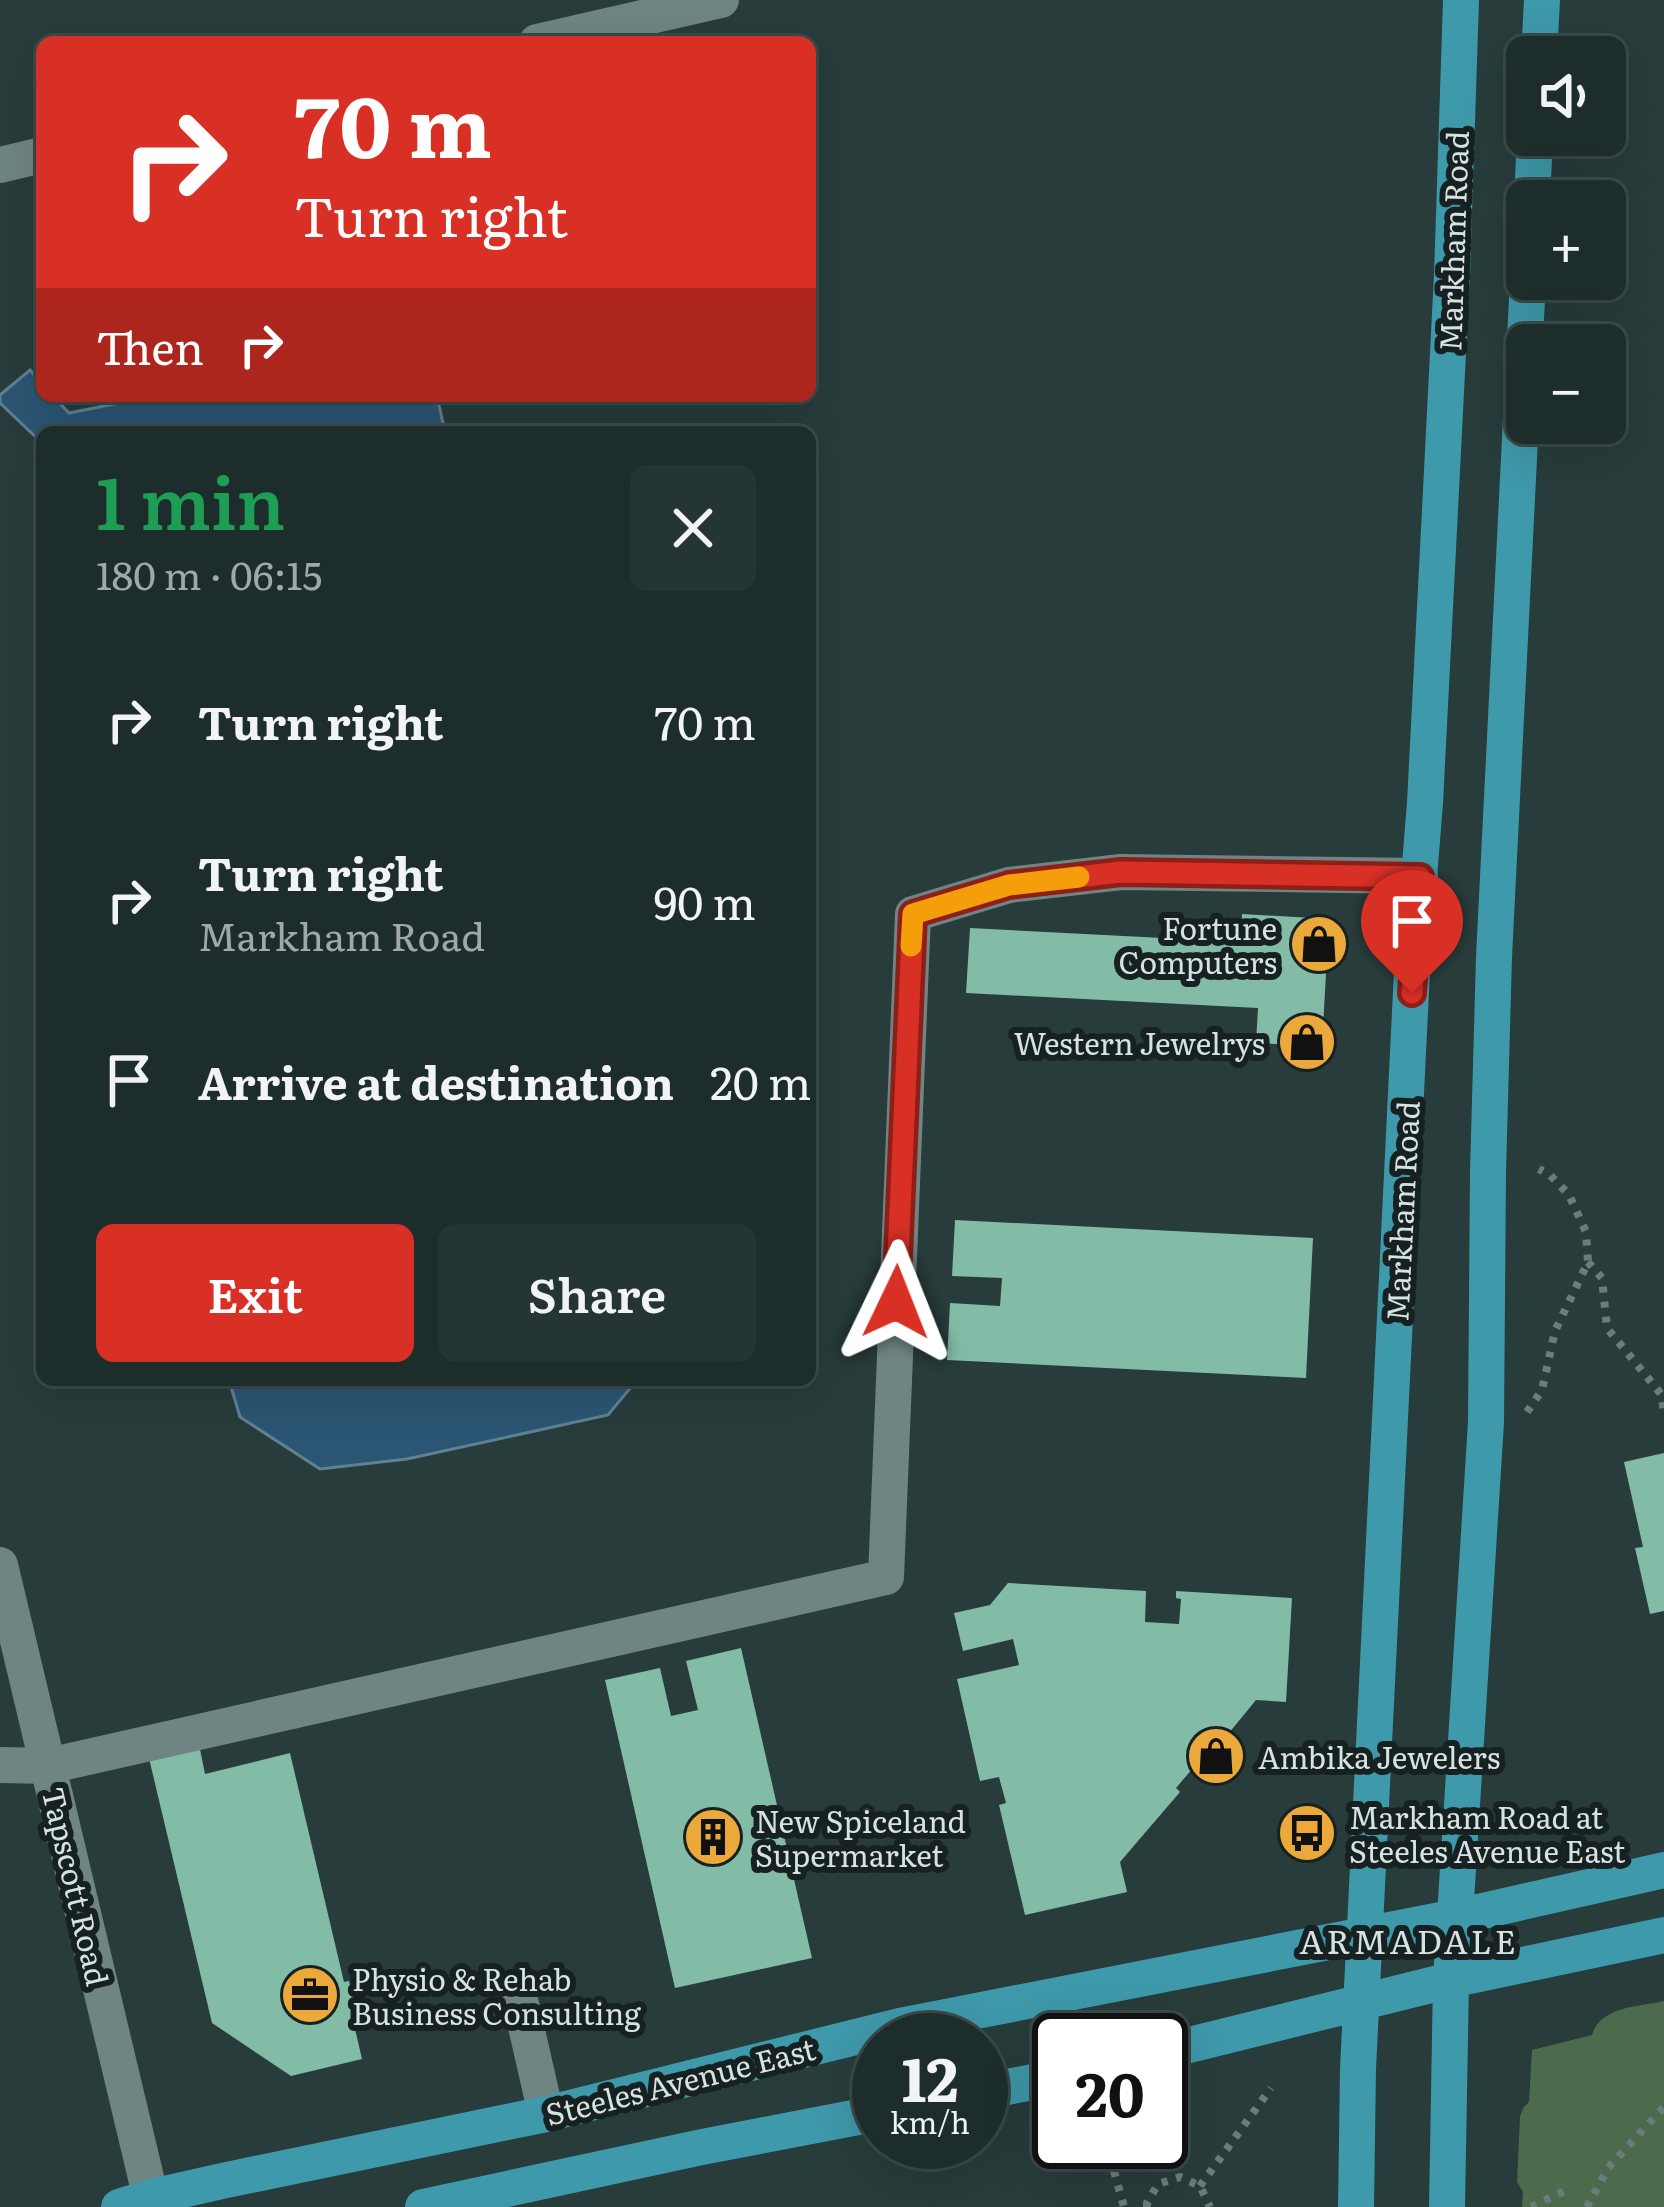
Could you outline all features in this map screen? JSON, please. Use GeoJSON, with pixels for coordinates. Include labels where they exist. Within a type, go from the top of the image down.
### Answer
{"type":"FeatureCollection","features":[{"type":"Feature","properties":{"kind":"main road","name":"Markham Road"},"geometry":{"type":"LineString","coordinates":[[1356,2207],[1358,2069],[1452,275],[1461,0]]}},
{"type":"Feature","properties":{"kind":"main road"},"geometry":{"type":"LineString","coordinates":[[1539,36],[1542,0]]}},
{"type":"Feature","properties":{"kind":"main road"},"geometry":{"type":"LineString","coordinates":[[1447,2207],[1451,1980],[1486,1422],[1494,957],[1527,300]]}},
{"type":"Feature","properties":{"kind":"main road","name":"Steeles Avenue East"},"geometry":{"type":"LineString","coordinates":[[141,2204],[546,2114],[899,2026],[1456,1917],[1664,1870]]}},
{"type":"Feature","properties":{"kind":"main road"},"geometry":{"type":"LineString","coordinates":[[1188,2045],[1451,1980],[1664,1935]]}},
{"type":"Feature","properties":{"kind":"main road"},"geometry":{"type":"LineString","coordinates":[[431,2206],[852,2118]]}},
{"type":"Feature","properties":{"kind":"street"},"geometry":{"type":"LineString","coordinates":[[559,36],[672,5],[721,0]]}},
{"type":"Feature","properties":{"kind":"street"},"geometry":{"type":"LineString","coordinates":[[0,165],[36,156]]}},
{"type":"Feature","properties":{"kind":"street"},"geometry":{"type":"LineString","coordinates":[[0,1765],[48,1766],[886,1576],[913,914],[1009,885],[1121,872],[1420,877]]}},
{"type":"Feature","properties":{"kind":"street","name":"Tapscott Road"},"geometry":{"type":"LineString","coordinates":[[0,1565],[141,2204]]}},
{"type":"Feature","properties":{"kind":"street"},"geometry":{"type":"LineString","coordinates":[[520,2000],[546,2114]]}},
{"type":"Feature","properties":{"kind":"path"},"geometry":{"type":"LineString","coordinates":[[1527,1412],[1542,1390],[1555,1331],[1588,1262],[1586,1232],[1569,1195],[1539,1169]]}},
{"type":"Feature","properties":{"kind":"path"},"geometry":{"type":"LineString","coordinates":[[1588,1262],[1602,1278],[1607,1328],[1661,1394],[1664,1412]]}},
{"type":"Feature","properties":{"kind":"path"},"geometry":{"type":"LineString","coordinates":[[1200,2186],[1271,2088]]}},
{"type":"Feature","properties":{"kind":"path"},"geometry":{"type":"LineString","coordinates":[[1587,2207],[1607,2168],[1664,2107]]}},
{"type":"Feature","properties":{"kind":"path"},"geometry":{"type":"LineString","coordinates":[[1113,2169],[1124,2207]]}},
{"type":"Feature","properties":{"kind":"path"},"geometry":{"type":"LineString","coordinates":[[1148,2207],[1159,2184],[1180,2177],[1200,2186],[1210,2207]]}},
{"type":"Feature","properties":{"kind":"path"},"geometry":{"type":"LineString","coordinates":[[1531,2207],[1568,2188]]}},
{"type":"Feature","properties":{"kind":"green space"},"geometry":{"type":"Polygon","coordinates":[[[1664,2001],[1664,2207],[1522,2207],[1523,2192],[1517,2182],[1520,2117],[1529,2102],[1532,2050],[1592,2035],[1603,2018],[1622,2009],[1664,2001]]]}},
{"type":"Feature","properties":{"kind":"water"},"geometry":{"type":"Polygon","coordinates":[[[30,370],[36,377],[36,402],[59,402],[69,413],[124,402],[438,402],[444,426],[36,426],[36,437],[0,403],[0,395],[30,370]]]}},
{"type":"Feature","properties":{"kind":"water"},"geometry":{"type":"Polygon","coordinates":[[[231,1386],[632,1386],[608,1415],[407,1459],[320,1469],[240,1417],[231,1386]]]}},
{"type":"Feature","properties":{"kind":"building"},"geometry":{"type":"Polygon","coordinates":[[[1242,914],[1329,919],[1322,1046],[1256,1043],[1258,1008],[966,993],[970,928],[1241,942],[1242,914]]]}},
{"type":"Feature","properties":{"kind":"building"},"geometry":{"type":"Polygon","coordinates":[[[955,1220],[1313,1238],[1306,1378],[947,1360],[950,1303],[1000,1306],[1002,1278],[952,1276],[955,1220]]]}},
{"type":"Feature","properties":{"kind":"building"},"geometry":{"type":"Polygon","coordinates":[[[1664,1453],[1664,1611],[1650,1614],[1635,1548],[1643,1547],[1624,1462],[1664,1453]]]}},
{"type":"Feature","properties":{"kind":"building"},"geometry":{"type":"Polygon","coordinates":[[[1008,1583],[1146,1591],[1145,1622],[1179,1624],[1181,1599],[1176,1598],[1176,1591],[1292,1598],[1286,1702],[1256,1700],[1197,1772],[1193,1768],[1176,1788],[1180,1792],[1120,1862],[1127,1892],[1025,1915],[999,1805],[1006,1803],[999,1777],[980,1781],[957,1679],[1019,1665],[1013,1639],[963,1651],[954,1613],[990,1605],[1008,1583]]]}},
{"type":"Feature","properties":{"kind":"building","name":"New Spiceland Supermarket"},"geometry":{"type":"Polygon","coordinates":[[[741,1648],[812,1958],[675,1988],[605,1680],[660,1668],[671,1716],[698,1710],[686,1661],[741,1648]]]}},
{"type":"Feature","properties":{"kind":"building"},"geometry":{"type":"Polygon","coordinates":[[[200,1749],[205,1774],[290,1753],[344,1982],[349,1981],[357,2015],[352,2016],[362,2059],[291,2076],[212,2023],[148,1754],[200,1749]]]}},
{"type":"Feature","properties":{"kind":"slow traffic"},"geometry":{"type":"LineString","coordinates":[[911,946],[913,914],[1009,885],[1079,877]]}},
{"type":"Feature","properties":{"kind":"place","name":"Fortune Computers"},"geometry":{"type":"Point","coordinates":[1319,944]}},
{"type":"Feature","properties":{"kind":"place","name":"Western Jewelrys"},"geometry":{"type":"Point","coordinates":[1307,1042]}},
{"type":"Feature","properties":{"kind":"place","name":"Ambika Jewelers"},"geometry":{"type":"Point","coordinates":[1216,1756]}},
{"type":"Feature","properties":{"kind":"place","name":"Markham Road at Steeles Avenue East"},"geometry":{"type":"Point","coordinates":[1307,1833]}},
{"type":"Feature","properties":{"kind":"place","name":"New Spiceland Supermarket"},"geometry":{"type":"Point","coordinates":[713,1837]}},
{"type":"Feature","properties":{"kind":"place","name":"Physio & Rehab Business Consulting"},"geometry":{"type":"Point","coordinates":[310,1995]}},
{"type":"Feature","properties":{"kind":"district","name":"ARMADALE"},"geometry":{"type":"Point","coordinates":[1409,1939]}},
{"type":"Feature","properties":{"kind":"route"},"geometry":{"type":"LineString","coordinates":[[896,1302],[913,914],[1009,885],[1121,872],[1420,877],[1412,993]]}}]}
